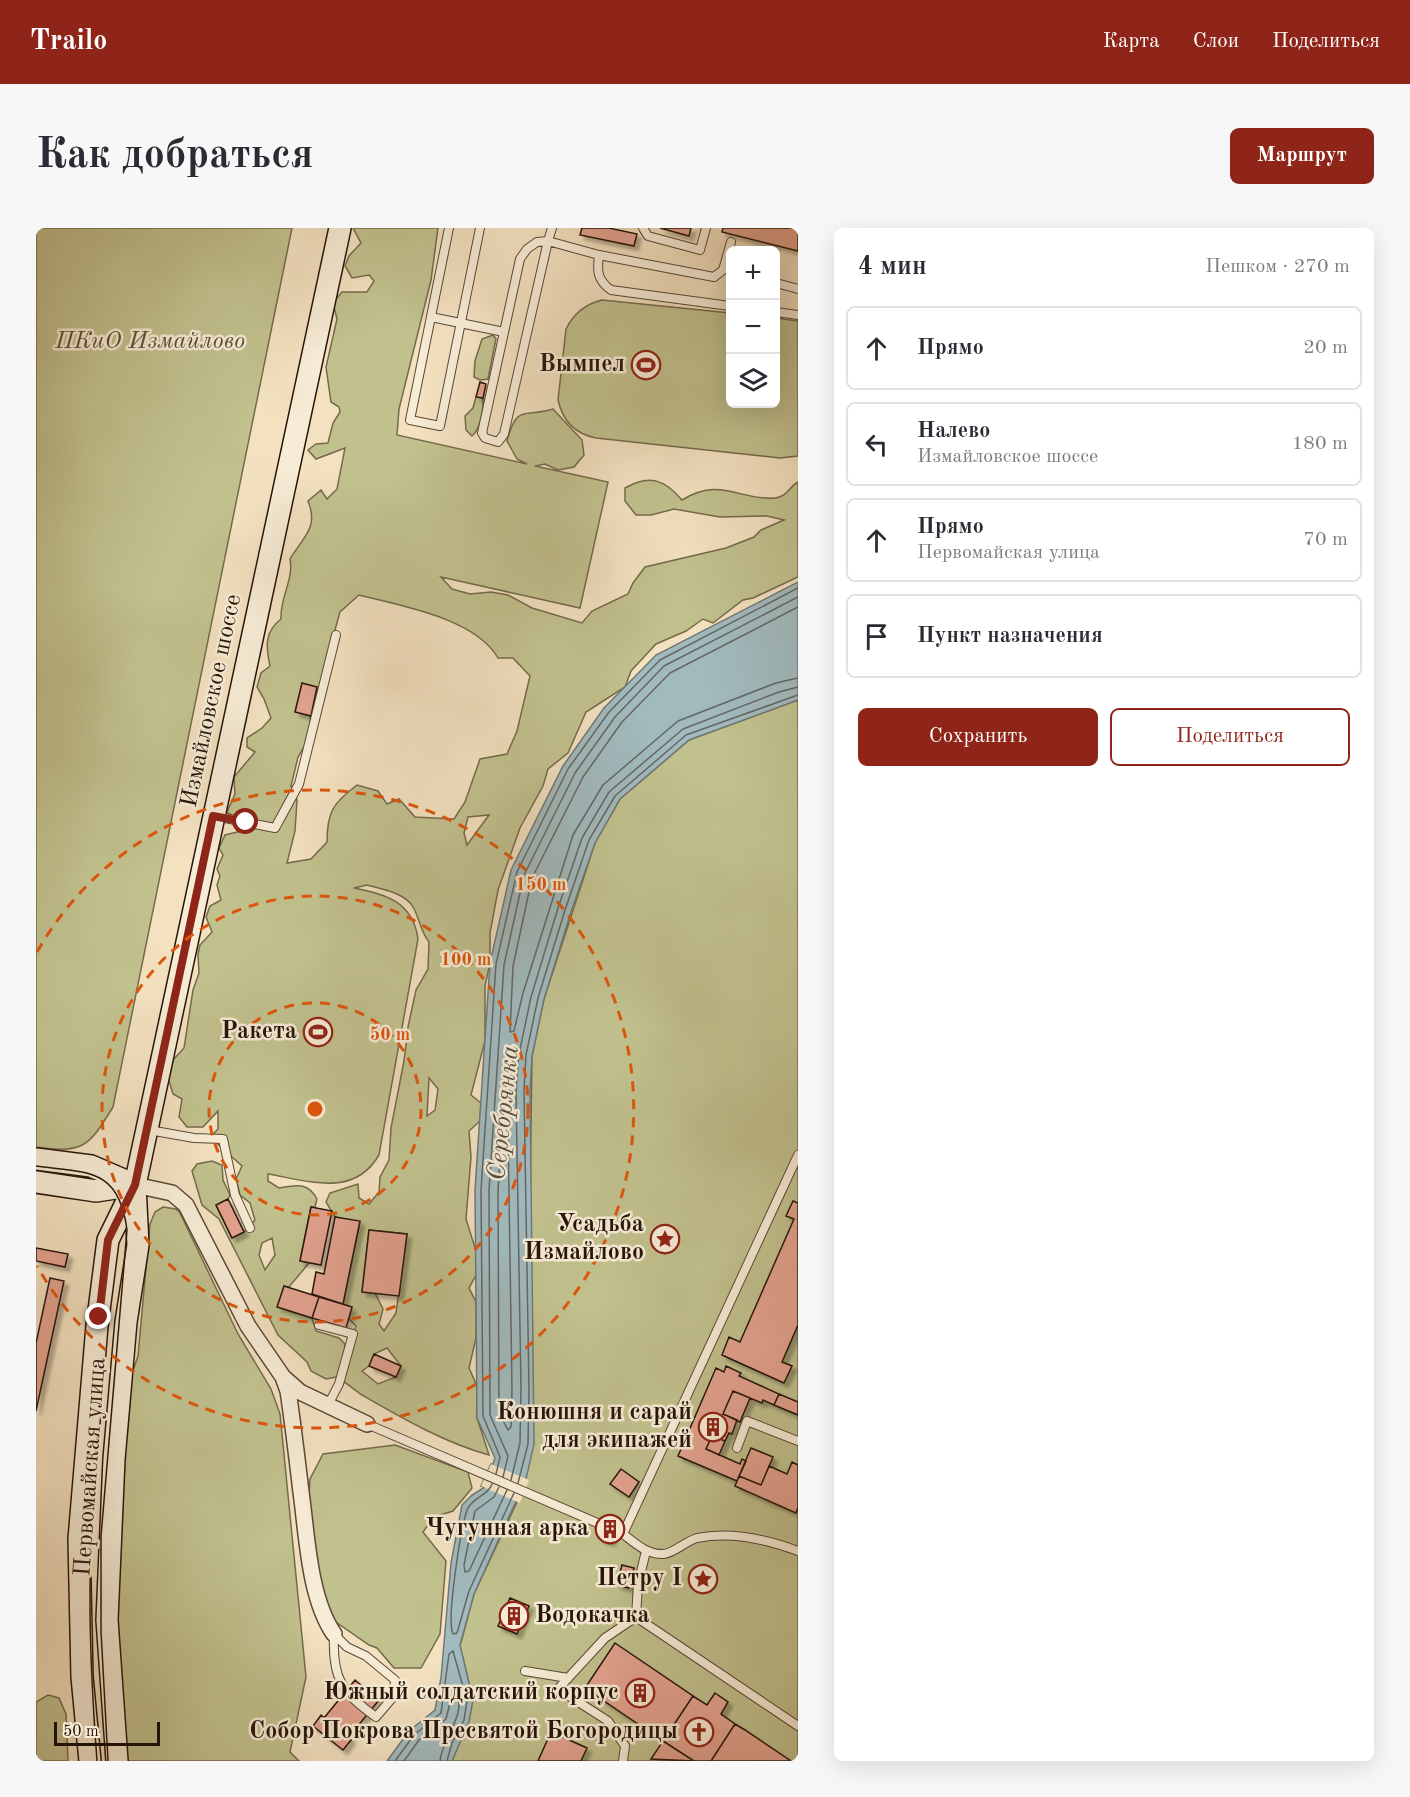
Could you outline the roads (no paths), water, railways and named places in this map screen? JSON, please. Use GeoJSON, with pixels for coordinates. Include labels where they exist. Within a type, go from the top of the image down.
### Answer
{"type":"FeatureCollection","features":[{"type":"Feature","properties":{"kind":"main road","name":"Измайловское шоссе"},"geometry":{"type":"LineString","coordinates":[[135,1185],[340,228]]}},
{"type":"Feature","properties":{"kind":"main road"},"geometry":{"type":"LineString","coordinates":[[36,1159],[91,1166],[135,1185]]}},
{"type":"Feature","properties":{"kind":"main road"},"geometry":{"type":"LineString","coordinates":[[36,1182],[109,1191],[135,1185]]}},
{"type":"Feature","properties":{"kind":"main road","name":"Первомайская улица"},"geometry":{"type":"LineString","coordinates":[[90,1761],[82,1677],[79,1539],[108,1240],[135,1185]]}},
{"type":"Feature","properties":{"kind":"main road","name":"Первомайская улица"},"geometry":{"type":"LineString","coordinates":[[117,1761],[107,1620],[115,1448],[126,1322],[138,1245],[135,1185]]}},
{"type":"Feature","properties":{"kind":"main road"},"geometry":{"type":"LineString","coordinates":[[83,1189],[96,1195],[105,1209],[108,1240]]}},
{"type":"Feature","properties":{"kind":"street"},"geometry":{"type":"LineString","coordinates":[[135,1185],[165,1190],[180,1198],[248,1326],[283,1377],[300,1392],[327,1407],[367,1424]]}},
{"type":"Feature","properties":{"kind":"street"},"geometry":{"type":"LineString","coordinates":[[283,1377],[288,1391],[306,1535],[319,1603],[325,1621],[334,1634]]}},
{"type":"Feature","properties":{"kind":"lane"},"geometry":{"type":"LineString","coordinates":[[449,228],[410,420],[440,426],[480,228]]}},
{"type":"Feature","properties":{"kind":"lane"},"geometry":{"type":"LineString","coordinates":[[552,228],[548,241],[504,434],[498,442],[485,438],[482,433],[520,259],[526,249],[537,242],[548,241],[599,255],[714,277],[726,271]]}},
{"type":"Feature","properties":{"kind":"lane"},"geometry":{"type":"LineString","coordinates":[[643,228],[648,236],[700,250],[706,228]]}},
{"type":"Feature","properties":{"kind":"lane"},"geometry":{"type":"LineString","coordinates":[[730,246],[731,242]]}},
{"type":"Feature","properties":{"kind":"lane"},"geometry":{"type":"LineString","coordinates":[[599,255],[597,272],[602,284],[611,290],[726,305]]}},
{"type":"Feature","properties":{"kind":"lane"},"geometry":{"type":"LineString","coordinates":[[780,284],[798,289]]}},
{"type":"Feature","properties":{"kind":"lane"},"geometry":{"type":"LineString","coordinates":[[780,313],[798,315]]}},
{"type":"Feature","properties":{"kind":"lane"},"geometry":{"type":"LineString","coordinates":[[431,317],[504,332]]}},
{"type":"Feature","properties":{"kind":"lane"},"geometry":{"type":"LineString","coordinates":[[213,816],[275,828],[299,784],[336,635]]}},
{"type":"Feature","properties":{"kind":"lane"},"geometry":{"type":"LineString","coordinates":[[146,1130],[194,1138],[223,1138],[235,1194],[250,1228]]}},
{"type":"Feature","properties":{"kind":"lane"},"geometry":{"type":"LineString","coordinates":[[623,1534],[798,1155]]}},
{"type":"Feature","properties":{"kind":"lane"},"geometry":{"type":"LineString","coordinates":[[319,1325],[353,1334],[339,1384],[327,1407]]}},
{"type":"Feature","properties":{"kind":"lane"},"geometry":{"type":"LineString","coordinates":[[737,1448],[747,1421],[798,1442]]}},
{"type":"Feature","properties":{"kind":"lane"},"geometry":{"type":"LineString","coordinates":[[367,1424],[623,1534],[646,1551],[665,1554],[697,1538],[742,1537],[768,1540],[798,1551]]}},
{"type":"Feature","properties":{"kind":"lane"},"geometry":{"type":"LineString","coordinates":[[636,1617],[638,1584],[646,1551]]}},
{"type":"Feature","properties":{"kind":"lane"},"geometry":{"type":"LineString","coordinates":[[623,1761],[625,1746],[608,1720],[558,1689],[605,1638],[636,1617]]}},
{"type":"Feature","properties":{"kind":"lane"},"geometry":{"type":"LineString","coordinates":[[636,1617],[798,1726]]}},
{"type":"Feature","properties":{"kind":"lane"},"geometry":{"type":"LineString","coordinates":[[334,1634],[347,1647],[366,1656],[395,1680],[394,1696],[376,1717],[351,1699],[340,1684],[333,1660],[334,1634]]}},
{"type":"Feature","properties":{"kind":"lane"},"geometry":{"type":"LineString","coordinates":[[525,1671],[568,1678]]}},
{"type":"Feature","properties":{"kind":"water","name":"Серебрянка"},"geometry":{"type":"Polygon","coordinates":[[[798,582],[798,700],[689,740],[620,799],[595,843],[544,999],[532,1056],[530,1090],[534,1444],[526,1479],[474,1594],[460,1645],[473,1700],[469,1722],[452,1761],[387,1761],[409,1731],[435,1710],[441,1678],[451,1563],[462,1505],[485,1487],[495,1458],[477,1418],[475,1190],[490,963],[511,870],[563,766],[604,708],[656,655],[798,582]]]}},
{"type":"Feature","properties":{"kind":"tram line"},"geometry":{"type":"LineString","coordinates":[[36,1166],[86,1173],[109,1184],[117,1195],[123,1210],[127,1230],[101,1536],[101,1631],[108,1761]]}},
{"type":"Feature","properties":{"kind":"tram line"},"geometry":{"type":"LineString","coordinates":[[96,1477],[91,1548],[90,1619],[97,1761]]}},
{"type":"Feature","properties":{"kind":"place","name":"Вымпел"},"geometry":{"type":"Point","coordinates":[646,365]}},
{"type":"Feature","properties":{"kind":"place","name":"Ракета"},"geometry":{"type":"Point","coordinates":[318,1032]}},
{"type":"Feature","properties":{"kind":"place","name":"Усадьба Измайлово"},"geometry":{"type":"Point","coordinates":[665,1239]}},
{"type":"Feature","properties":{"kind":"place","name":"Конюшня и сарай для экипажей"},"geometry":{"type":"Point","coordinates":[713,1427]}},
{"type":"Feature","properties":{"kind":"place","name":"Чугунная арка"},"geometry":{"type":"Point","coordinates":[610,1529]}},
{"type":"Feature","properties":{"kind":"place","name":"Петру I"},"geometry":{"type":"Point","coordinates":[703,1579]}},
{"type":"Feature","properties":{"kind":"place","name":"Водокачка"},"geometry":{"type":"Point","coordinates":[514,1616]}},
{"type":"Feature","properties":{"kind":"place","name":"Южный солдатский корпус"},"geometry":{"type":"Point","coordinates":[640,1693]}},
{"type":"Feature","properties":{"kind":"place","name":"Собор Покрова Пресвятой Богородицы"},"geometry":{"type":"Point","coordinates":[699,1732]}},
{"type":"Feature","properties":{"kind":"park label","name":"ПКиО Измайлово"},"geometry":{"type":"Point","coordinates":[150,342]}}]}
